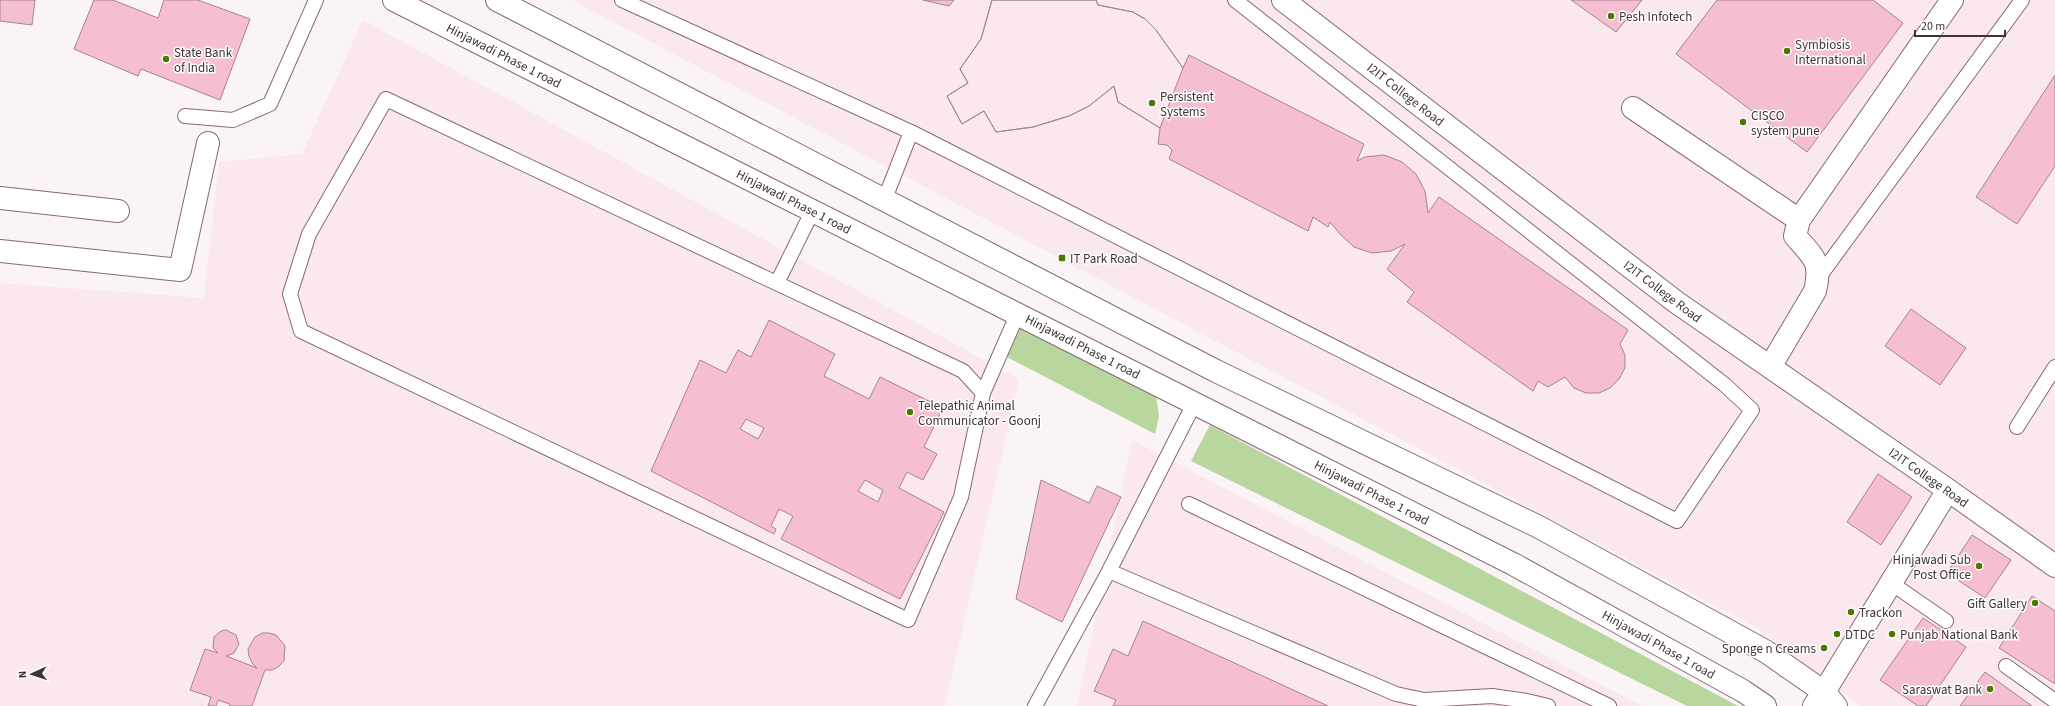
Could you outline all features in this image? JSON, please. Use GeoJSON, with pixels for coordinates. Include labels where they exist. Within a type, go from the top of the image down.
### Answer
{"type":"FeatureCollection","features":[{"type":"Feature","properties":{"kind":"main road","name":"Hinjawadi Phase 1 road"},"geometry":{"type":"LineString","coordinates":[[394,0],[1195,402],[1514,564],[1744,691],[1765,706]]}},
{"type":"Feature","properties":{"kind":"main road"},"geometry":{"type":"LineString","coordinates":[[497,0],[1216,371],[1539,527],[1765,651],[1824,701],[1891,583],[1948,490]]}},
{"type":"Feature","properties":{"kind":"main road","name":"I2IT College Road"},"geometry":{"type":"LineString","coordinates":[[1283,0],[1676,302],[1948,490],[2055,566]]}},
{"type":"Feature","properties":{"kind":"main road"},"geometry":{"type":"LineString","coordinates":[[1770,367],[1815,291],[1819,272],[1815,259],[1796,236],[1799,220],[1952,0]]}},
{"type":"Feature","properties":{"kind":"main road"},"geometry":{"type":"LineString","coordinates":[[1633,108],[1799,220]]}},
{"type":"Feature","properties":{"kind":"main road"},"geometry":{"type":"LineString","coordinates":[[0,251],[180,270],[208,143]]}},
{"type":"Feature","properties":{"kind":"main road"},"geometry":{"type":"LineString","coordinates":[[0,198],[118,211]]}},
{"type":"Feature","properties":{"kind":"lane"},"geometry":{"type":"LineString","coordinates":[[185,116],[233,120],[270,104],[316,0]]}},
{"type":"Feature","properties":{"kind":"lane"},"geometry":{"type":"LineString","coordinates":[[622,0],[911,132],[1678,521],[1752,410],[1725,385],[1235,0]]}},
{"type":"Feature","properties":{"kind":"lane"},"geometry":{"type":"LineString","coordinates":[[1818,277],[2022,0]]}},
{"type":"Feature","properties":{"kind":"lane"},"geometry":{"type":"LineString","coordinates":[[983,393],[963,370],[386,99],[309,234],[290,294],[301,331],[908,620],[961,497],[983,393],[1018,313]]}},
{"type":"Feature","properties":{"kind":"lane"},"geometry":{"type":"LineString","coordinates":[[884,201],[911,132]]}},
{"type":"Feature","properties":{"kind":"lane"},"geometry":{"type":"LineString","coordinates":[[777,283],[813,210]]}},
{"type":"Feature","properties":{"kind":"lane"},"geometry":{"type":"LineString","coordinates":[[2017,427],[2055,367]]}},
{"type":"Feature","properties":{"kind":"lane"},"geometry":{"type":"LineString","coordinates":[[1035,706],[1110,571],[1195,402]]}},
{"type":"Feature","properties":{"kind":"lane"},"geometry":{"type":"LineString","coordinates":[[1189,504],[1609,706]]}},
{"type":"Feature","properties":{"kind":"lane"},"geometry":{"type":"LineString","coordinates":[[1110,571],[1396,694],[1424,700],[1492,696],[1527,700],[1548,706]]}},
{"type":"Feature","properties":{"kind":"lane"},"geometry":{"type":"LineString","coordinates":[[1891,583],[1946,621]]}},
{"type":"Feature","properties":{"kind":"lane"},"geometry":{"type":"LineString","coordinates":[[2006,666],[2055,701]]}},
{"type":"Feature","properties":{"kind":"shaded area"},"geometry":{"type":"Polygon","coordinates":[[[572,0],[2055,0],[2055,706],[1860,706],[1757,628],[572,0]]]}},
{"type":"Feature","properties":{"kind":"shaded area"},"geometry":{"type":"Polygon","coordinates":[[[363,20],[1019,379],[945,706],[0,706],[0,283],[204,298],[219,162],[302,154],[363,20]]]}},
{"type":"Feature","properties":{"kind":"shaded area"},"geometry":{"type":"Polygon","coordinates":[[[1132,440],[1642,706],[1077,706],[1132,440]]]}},
{"type":"Feature","properties":{"kind":"green space"},"geometry":{"type":"Polygon","coordinates":[[[1021,323],[1156,394],[1159,416],[1155,434],[1007,357],[1021,323]]]}},
{"type":"Feature","properties":{"kind":"green space"},"geometry":{"type":"Polygon","coordinates":[[[1210,425],[1738,706],[1687,706],[1191,461],[1210,425]]]}},
{"type":"Feature","properties":{"kind":"building"},"geometry":{"type":"Polygon","coordinates":[[[0,0],[35,0],[32,25],[0,21],[0,0]]]}},
{"type":"Feature","properties":{"kind":"building","name":"State Bank of India"},"geometry":{"type":"Polygon","coordinates":[[[94,0],[113,0],[158,18],[164,0],[198,0],[250,19],[220,100],[141,69],[138,76],[74,49],[94,0]]]}},
{"type":"Feature","properties":{"kind":"building"},"geometry":{"type":"Polygon","coordinates":[[[923,0],[954,0],[949,6],[923,0]]]}},
{"type":"Feature","properties":{"kind":"building"},"geometry":{"type":"Polygon","coordinates":[[[992,0],[1096,0],[1098,5],[1133,12],[1145,19],[1156,30],[1183,68],[1189,55],[1364,144],[1357,161],[1365,157],[1384,155],[1402,162],[1416,174],[1425,191],[1428,213],[1439,197],[1628,330],[1620,344],[1625,355],[1625,368],[1619,379],[1610,388],[1599,393],[1586,393],[1574,388],[1565,377],[1548,387],[1538,381],[1533,391],[1407,302],[1414,292],[1387,269],[1405,244],[1391,251],[1372,253],[1354,247],[1330,222],[1328,227],[1313,217],[1308,231],[1169,159],[1172,150],[1167,145],[1158,144],[1160,128],[1118,102],[1114,86],[1089,106],[1069,116],[1033,127],[996,132],[984,111],[962,124],[947,96],[968,83],[960,69],[981,39],[992,0]]]}},
{"type":"Feature","properties":{"kind":"building"},"geometry":{"type":"Polygon","coordinates":[[[992,0],[1096,0],[1098,5],[1133,12],[1145,19],[1156,30],[1183,68],[1160,128],[1118,102],[1114,86],[1089,106],[1069,116],[1033,127],[996,132],[984,111],[962,124],[947,96],[968,83],[960,69],[981,39],[992,0]]]}},
{"type":"Feature","properties":{"kind":"building","name":"Pesh Infotech"},"geometry":{"type":"Polygon","coordinates":[[[1571,0],[1642,0],[1616,32],[1571,0]]]}},
{"type":"Feature","properties":{"kind":"building"},"geometry":{"type":"Polygon","coordinates":[[[1717,0],[1873,0],[1903,23],[1807,152],[1676,54],[1717,0]]]}},
{"type":"Feature","properties":{"kind":"building"},"geometry":{"type":"Polygon","coordinates":[[[2055,75],[2055,166],[2017,224],[1976,197],[2055,75]]]}},
{"type":"Feature","properties":{"kind":"building"},"geometry":{"type":"Polygon","coordinates":[[[1911,309],[1966,348],[1940,385],[1885,346],[1911,309]]]}},
{"type":"Feature","properties":{"kind":"building"},"geometry":{"type":"Polygon","coordinates":[[[769,320],[835,354],[824,376],[869,399],[880,377],[943,408],[924,447],[937,454],[923,480],[907,472],[899,488],[944,512],[900,599],[781,539],[793,516],[779,509],[771,526],[776,529],[774,534],[651,471],[700,360],[726,373],[738,350],[751,357],[769,320]],[[746,419],[740,429],[758,439],[764,428],[746,419]],[[865,480],[858,491],[878,502],[883,490],[865,480]]]}},
{"type":"Feature","properties":{"kind":"building"},"geometry":{"type":"Polygon","coordinates":[[[1878,474],[1912,497],[1881,545],[1847,522],[1878,474]]]}},
{"type":"Feature","properties":{"kind":"building"},"geometry":{"type":"Polygon","coordinates":[[[1041,480],[1089,503],[1097,486],[1121,497],[1062,622],[1016,599],[1041,480]]]}},
{"type":"Feature","properties":{"kind":"building","name":"Hinjawadi Sub Post Office"},"geometry":{"type":"Polygon","coordinates":[[[1972,535],[2011,560],[1985,598],[1947,573],[1972,535]]]}},
{"type":"Feature","properties":{"kind":"building"},"geometry":{"type":"Polygon","coordinates":[[[2032,596],[2055,611],[2055,684],[1999,648],[2032,596]]]}},
{"type":"Feature","properties":{"kind":"building"},"geometry":{"type":"Polygon","coordinates":[[[1923,618],[1966,647],[1926,706],[1918,706],[1880,680],[1923,618]]]}},
{"type":"Feature","properties":{"kind":"building"},"geometry":{"type":"Polygon","coordinates":[[[1143,621],[1328,706],[1113,706],[1116,700],[1094,691],[1113,649],[1128,656],[1143,621]]]}},
{"type":"Feature","properties":{"kind":"building"},"geometry":{"type":"Polygon","coordinates":[[[226,630],[236,635],[239,644],[234,653],[226,656],[257,668],[252,663],[248,649],[255,637],[262,633],[276,635],[285,646],[284,661],[272,670],[265,670],[252,706],[229,706],[230,704],[218,700],[216,706],[208,706],[211,697],[190,690],[205,649],[218,653],[213,648],[214,637],[221,631],[226,630]]]}},
{"type":"Feature","properties":{"kind":"building","name":"Saraswat Bank"},"geometry":{"type":"Polygon","coordinates":[[[1985,672],[2032,706],[1960,706],[1985,672]]]}},
{"type":"Feature","properties":{"kind":"place","name":"Pesh Infotech"},"geometry":{"type":"Point","coordinates":[1611,16]}},
{"type":"Feature","properties":{"kind":"place","name":"Symbiosis International"},"geometry":{"type":"Point","coordinates":[1787,51]}},
{"type":"Feature","properties":{"kind":"place","name":"State Bank of India"},"geometry":{"type":"Point","coordinates":[166,59]}},
{"type":"Feature","properties":{"kind":"place","name":"Persistent Systems"},"geometry":{"type":"Point","coordinates":[1152,103]}},
{"type":"Feature","properties":{"kind":"place","name":"CISCO system pune"},"geometry":{"type":"Point","coordinates":[1743,122]}},
{"type":"Feature","properties":{"kind":"place","name":"IT Park Road"},"geometry":{"type":"Point","coordinates":[1062,258]}},
{"type":"Feature","properties":{"kind":"place","name":"Telepathic Animal Communicator - Goonj"},"geometry":{"type":"Point","coordinates":[910,412]}},
{"type":"Feature","properties":{"kind":"place","name":"Hinjawadi Sub Post Office"},"geometry":{"type":"Point","coordinates":[1979,566]}},
{"type":"Feature","properties":{"kind":"place","name":"Gift Gallery"},"geometry":{"type":"Point","coordinates":[2035,603]}},
{"type":"Feature","properties":{"kind":"place","name":"Trackon"},"geometry":{"type":"Point","coordinates":[1851,612]}},
{"type":"Feature","properties":{"kind":"place","name":"DTDC"},"geometry":{"type":"Point","coordinates":[1837,634]}},
{"type":"Feature","properties":{"kind":"place","name":"Punjab National Bank"},"geometry":{"type":"Point","coordinates":[1892,634]}},
{"type":"Feature","properties":{"kind":"place","name":"Sponge n Creams"},"geometry":{"type":"Point","coordinates":[1824,648]}},
{"type":"Feature","properties":{"kind":"place","name":"Saraswat Bank"},"geometry":{"type":"Point","coordinates":[1990,689]}}]}
